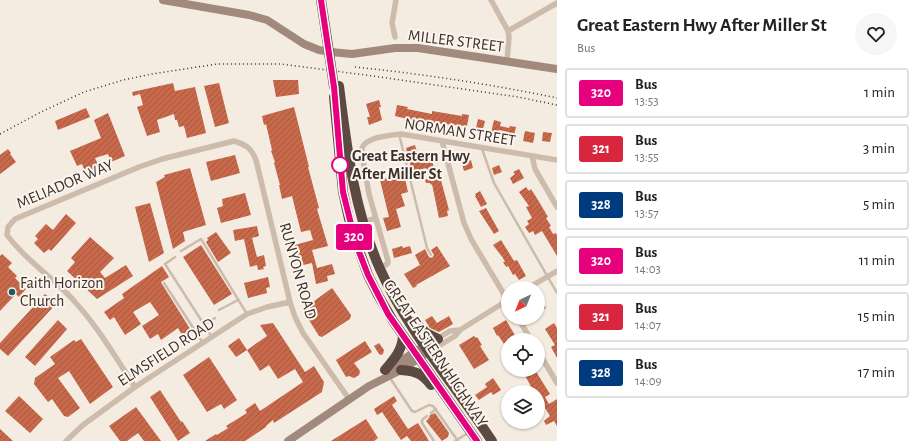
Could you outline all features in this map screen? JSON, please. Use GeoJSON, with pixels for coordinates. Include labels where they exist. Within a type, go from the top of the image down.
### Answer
{"type":"FeatureCollection","features":[{"type":"Feature","properties":{"kind":"highway","name":"GREAT EASTERN HIGHWAY"},"geometry":{"type":"LineString","coordinates":[[320,0],[330,39]]}},
{"type":"Feature","properties":{"kind":"highway","name":"GREAT EASTERN HIGHWAY"},"geometry":{"type":"LineString","coordinates":[[326,0],[336,86],[362,222],[380,269],[407,317],[427,349],[492,441]]}},
{"type":"Feature","properties":{"kind":"highway","name":"GREAT EASTERN HIGHWAY"},"geometry":{"type":"LineString","coordinates":[[336,86],[343,192],[356,244],[368,275],[378,295],[403,336],[477,441]]}},
{"type":"Feature","properties":{"kind":"highway"},"geometry":{"type":"LineString","coordinates":[[407,317],[412,319],[426,333],[438,339]]}},
{"type":"Feature","properties":{"kind":"highway"},"geometry":{"type":"LineString","coordinates":[[387,373],[400,351],[403,344],[403,336]]}},
{"type":"Feature","properties":{"kind":"highway"},"geometry":{"type":"LineString","coordinates":[[401,370],[409,370],[424,376],[437,392],[450,404]]}},
{"type":"Feature","properties":{"kind":"main road","name":"MILLER STREET"},"geometry":{"type":"LineString","coordinates":[[163,0],[249,14],[267,20],[304,44],[319,50],[352,54],[395,48],[418,48],[557,69]]}},
{"type":"Feature","properties":{"kind":"main road"},"geometry":{"type":"LineString","coordinates":[[288,441],[387,373],[427,349]]}},
{"type":"Feature","properties":{"kind":"main road"},"geometry":{"type":"LineString","coordinates":[[387,373],[401,370],[417,356]]}},
{"type":"Feature","properties":{"kind":"street"},"geometry":{"type":"LineString","coordinates":[[395,37],[392,23],[396,0]]}},
{"type":"Feature","properties":{"kind":"street"},"geometry":{"type":"LineString","coordinates":[[491,0],[510,37],[507,61]]}},
{"type":"Feature","properties":{"kind":"street"},"geometry":{"type":"LineString","coordinates":[[508,31],[557,3]]}},
{"type":"Feature","properties":{"kind":"street","name":"NORMAN STREET"},"geometry":{"type":"LineString","coordinates":[[380,269],[388,263],[388,261],[369,194],[362,154],[362,148],[371,140],[386,135],[400,134],[557,160]]}},
{"type":"Feature","properties":{"kind":"street","name":"MELIADOR WAY"},"geometry":{"type":"LineString","coordinates":[[135,387],[88,317],[64,290],[14,245],[7,235],[8,227],[15,219],[162,159],[234,141],[242,143]]}},
{"type":"Feature","properties":{"kind":"street"},"geometry":{"type":"LineString","coordinates":[[442,141],[464,223],[471,239],[501,288]]}},
{"type":"Feature","properties":{"kind":"street","name":"RUNYON ROAD"},"geometry":{"type":"LineString","coordinates":[[242,143],[252,149],[256,160],[290,302],[295,317],[303,333],[349,399]]}},
{"type":"Feature","properties":{"kind":"street"},"geometry":{"type":"LineString","coordinates":[[532,156],[535,169],[557,207]]}},
{"type":"Feature","properties":{"kind":"street"},"geometry":{"type":"LineString","coordinates":[[356,244],[359,225],[362,222],[376,218]]}},
{"type":"Feature","properties":{"kind":"street"},"geometry":{"type":"LineString","coordinates":[[541,281],[557,271]]}},
{"type":"Feature","properties":{"kind":"street","name":"ELMSFIELD ROAD"},"geometry":{"type":"LineString","coordinates":[[66,441],[83,425],[135,387],[247,314],[267,307],[290,302]]}},
{"type":"Feature","properties":{"kind":"street"},"geometry":{"type":"LineString","coordinates":[[427,349],[455,336],[460,330],[501,304]]}},
{"type":"Feature","properties":{"kind":"street"},"geometry":{"type":"LineString","coordinates":[[427,349],[450,331],[460,330]]}},
{"type":"Feature","properties":{"kind":"street"},"geometry":{"type":"LineString","coordinates":[[545,363],[557,383]]}},
{"type":"Feature","properties":{"kind":"lane"},"geometry":{"type":"LineString","coordinates":[[400,134],[427,248],[431,255]]}},
{"type":"Feature","properties":{"kind":"lane"},"geometry":{"type":"LineString","coordinates":[[482,148],[494,183],[557,293]]}},
{"type":"Feature","properties":{"kind":"lane"},"geometry":{"type":"LineString","coordinates":[[181,251],[201,239],[247,314]]}},
{"type":"Feature","properties":{"kind":"lane"},"geometry":{"type":"LineString","coordinates":[[175,257],[165,264],[212,337]]}},
{"type":"Feature","properties":{"kind":"lane"},"geometry":{"type":"LineString","coordinates":[[164,283],[203,343]]}},
{"type":"Feature","properties":{"kind":"lane"},"geometry":{"type":"LineString","coordinates":[[219,310],[238,300]]}},
{"type":"Feature","properties":{"kind":"lane"},"geometry":{"type":"LineString","coordinates":[[204,326],[215,318]]}},
{"type":"Feature","properties":{"kind":"lane"},"geometry":{"type":"LineString","coordinates":[[387,373],[412,411],[415,412],[429,405],[433,406],[457,441],[470,431]]}},
{"type":"Feature","properties":{"kind":"lane"},"geometry":{"type":"LineString","coordinates":[[431,413],[436,409]]}},
{"type":"Feature","properties":{"kind":"lane"},"geometry":{"type":"LineString","coordinates":[[427,416],[422,420],[422,423],[434,441]]}},
{"type":"Feature","properties":{"kind":"building"},"geometry":{"type":"Polygon","coordinates":[[[273,80],[298,80],[299,94],[276,97],[273,80]]]}},
{"type":"Feature","properties":{"kind":"building"},"geometry":{"type":"Polygon","coordinates":[[[173,83],[175,91],[195,87],[206,133],[187,138],[184,126],[179,127],[177,120],[175,120],[174,114],[157,120],[160,132],[147,136],[137,107],[143,105],[140,94],[133,96],[132,92],[173,83]]]}},
{"type":"Feature","properties":{"kind":"building"},"geometry":{"type":"Polygon","coordinates":[[[219,83],[229,123],[215,127],[204,86],[219,83]]]}},
{"type":"Feature","properties":{"kind":"building"},"geometry":{"type":"Polygon","coordinates":[[[379,100],[382,120],[369,125],[367,117],[370,117],[366,104],[379,100]]]}},
{"type":"Feature","properties":{"kind":"building"},"geometry":{"type":"Polygon","coordinates":[[[397,105],[408,107],[407,109],[432,114],[432,111],[462,116],[462,114],[469,115],[467,126],[420,122],[395,116],[397,105]]]}},
{"type":"Feature","properties":{"kind":"building"},"geometry":{"type":"Polygon","coordinates":[[[294,107],[319,208],[317,209],[328,246],[312,250],[317,268],[332,264],[335,274],[327,276],[328,281],[316,284],[312,263],[299,266],[291,246],[313,240],[310,230],[301,232],[292,196],[282,199],[266,124],[264,125],[262,116],[294,107]]]}},
{"type":"Feature","properties":{"kind":"building"},"geometry":{"type":"Polygon","coordinates":[[[86,108],[90,117],[58,130],[55,121],[86,108]]]}},
{"type":"Feature","properties":{"kind":"building"},"geometry":{"type":"Polygon","coordinates":[[[108,113],[125,156],[111,162],[108,154],[95,158],[99,167],[85,172],[82,164],[77,166],[70,151],[101,138],[94,120],[108,113]]]}},
{"type":"Feature","properties":{"kind":"building"},"geometry":{"type":"Polygon","coordinates":[[[478,119],[485,121],[483,129],[476,128],[478,119]]]}},
{"type":"Feature","properties":{"kind":"building"},"geometry":{"type":"Polygon","coordinates":[[[494,120],[501,122],[500,126],[509,128],[510,126],[516,127],[514,136],[508,135],[508,132],[499,130],[498,135],[491,133],[494,120]]]}},
{"type":"Feature","properties":{"kind":"building"},"geometry":{"type":"Polygon","coordinates":[[[525,131],[535,133],[533,143],[523,141],[525,131]]]}},
{"type":"Feature","properties":{"kind":"building"},"geometry":{"type":"Polygon","coordinates":[[[543,132],[552,133],[550,142],[542,141],[543,132]]]}},
{"type":"Feature","properties":{"kind":"building"},"geometry":{"type":"Polygon","coordinates":[[[415,145],[418,156],[432,152],[435,160],[432,160],[435,173],[439,172],[449,210],[447,211],[448,216],[439,218],[432,184],[426,183],[425,180],[429,178],[426,168],[412,172],[406,148],[415,145]]]}},
{"type":"Feature","properties":{"kind":"building"},"geometry":{"type":"Polygon","coordinates":[[[8,149],[16,162],[0,174],[0,155],[8,149]]]}},
{"type":"Feature","properties":{"kind":"building"},"geometry":{"type":"Polygon","coordinates":[[[235,155],[240,173],[211,181],[206,162],[235,155]]]}},
{"type":"Feature","properties":{"kind":"building"},"geometry":{"type":"Polygon","coordinates":[[[471,160],[473,168],[464,171],[462,164],[471,160]]]}},
{"type":"Feature","properties":{"kind":"building"},"geometry":{"type":"Polygon","coordinates":[[[499,165],[502,172],[494,175],[492,168],[499,165]]]}},
{"type":"Feature","properties":{"kind":"building"},"geometry":{"type":"Polygon","coordinates":[[[190,168],[206,225],[183,232],[185,241],[173,249],[156,182],[165,177],[164,175],[190,168]]]}},
{"type":"Feature","properties":{"kind":"building"},"geometry":{"type":"Polygon","coordinates":[[[519,169],[524,178],[513,184],[510,178],[515,174],[513,172],[519,169]]]}},
{"type":"Feature","properties":{"kind":"building"},"geometry":{"type":"Polygon","coordinates":[[[404,174],[408,192],[401,194],[405,206],[396,209],[401,227],[387,231],[383,218],[389,217],[380,180],[404,174]]]}},
{"type":"Feature","properties":{"kind":"building"},"geometry":{"type":"Polygon","coordinates":[[[526,187],[529,191],[531,189],[548,217],[546,218],[551,226],[549,227],[553,234],[556,233],[557,256],[542,231],[535,235],[533,231],[529,233],[525,227],[529,224],[527,221],[532,218],[526,207],[529,206],[519,192],[526,187]]]}},
{"type":"Feature","properties":{"kind":"building"},"geometry":{"type":"Polygon","coordinates":[[[480,191],[487,204],[481,207],[475,196],[475,194],[480,191]]]}},
{"type":"Feature","properties":{"kind":"building"},"geometry":{"type":"Polygon","coordinates":[[[245,193],[251,215],[221,223],[217,208],[223,206],[222,199],[245,193]]]}},
{"type":"Feature","properties":{"kind":"building"},"geometry":{"type":"Polygon","coordinates":[[[150,203],[164,253],[149,262],[135,207],[150,203]]]}},
{"type":"Feature","properties":{"kind":"building"},"geometry":{"type":"Polygon","coordinates":[[[486,208],[499,231],[494,234],[479,211],[486,208]]]}},
{"type":"Feature","properties":{"kind":"building"},"geometry":{"type":"Polygon","coordinates":[[[66,214],[76,223],[51,251],[49,249],[44,253],[34,243],[38,239],[35,236],[46,224],[53,230],[66,214]]]}},
{"type":"Feature","properties":{"kind":"building"},"geometry":{"type":"Polygon","coordinates":[[[257,226],[259,236],[252,238],[257,257],[264,255],[266,266],[263,267],[264,269],[258,270],[257,265],[250,267],[244,239],[235,241],[233,230],[257,226]]]}},
{"type":"Feature","properties":{"kind":"building"},"geometry":{"type":"Polygon","coordinates":[[[216,232],[231,253],[218,262],[206,242],[208,240],[207,238],[216,232]]]}},
{"type":"Feature","properties":{"kind":"building"},"geometry":{"type":"Polygon","coordinates":[[[90,237],[114,258],[100,272],[105,278],[126,265],[133,276],[97,299],[67,271],[75,262],[71,258],[90,237]]]}},
{"type":"Feature","properties":{"kind":"building"},"geometry":{"type":"Polygon","coordinates":[[[501,240],[514,261],[517,260],[526,276],[519,280],[515,274],[513,275],[508,266],[506,267],[503,262],[505,262],[503,258],[493,245],[501,240]]]}},
{"type":"Feature","properties":{"kind":"building"},"geometry":{"type":"Polygon","coordinates":[[[201,245],[232,294],[214,305],[183,257],[201,245]]]}},
{"type":"Feature","properties":{"kind":"building"},"geometry":{"type":"Polygon","coordinates":[[[402,246],[403,248],[410,246],[412,253],[394,258],[392,249],[402,246]]]}},
{"type":"Feature","properties":{"kind":"building"},"geometry":{"type":"Polygon","coordinates":[[[437,246],[450,266],[413,288],[404,274],[420,265],[415,255],[425,249],[429,257],[432,258],[434,255],[431,250],[437,246]]]}},
{"type":"Feature","properties":{"kind":"building","name":"Faith Horizon Church"},"geometry":{"type":"Polygon","coordinates":[[[2,254],[12,263],[8,267],[17,276],[15,278],[26,289],[19,297],[16,294],[0,311],[0,256],[2,254]]]}},
{"type":"Feature","properties":{"kind":"building"},"geometry":{"type":"Polygon","coordinates":[[[162,266],[169,277],[161,282],[192,332],[185,336],[182,335],[178,328],[161,340],[158,334],[150,339],[142,326],[159,315],[150,302],[133,312],[141,324],[125,335],[114,317],[110,320],[104,312],[124,298],[122,294],[162,266]]]}},
{"type":"Feature","properties":{"kind":"building"},"geometry":{"type":"Polygon","coordinates":[[[268,277],[270,287],[266,288],[267,293],[248,298],[244,283],[268,277]]]}},
{"type":"Feature","properties":{"kind":"building"},"geometry":{"type":"Polygon","coordinates":[[[332,288],[351,315],[350,319],[322,337],[319,336],[307,317],[306,307],[332,288]]]}},
{"type":"Feature","properties":{"kind":"building"},"geometry":{"type":"Polygon","coordinates":[[[45,294],[56,304],[8,356],[0,349],[0,343],[45,294]]]}},
{"type":"Feature","properties":{"kind":"building"},"geometry":{"type":"Polygon","coordinates":[[[432,316],[437,323],[449,316],[453,324],[439,332],[430,328],[425,320],[432,316]]]}},
{"type":"Feature","properties":{"kind":"building"},"geometry":{"type":"Polygon","coordinates":[[[58,320],[67,329],[35,366],[25,357],[58,320]]]}},
{"type":"Feature","properties":{"kind":"building"},"geometry":{"type":"Polygon","coordinates":[[[273,323],[305,372],[314,366],[324,382],[322,392],[274,423],[273,420],[266,427],[245,441],[205,441],[228,428],[226,426],[247,413],[245,410],[255,403],[260,411],[303,382],[295,369],[278,379],[269,365],[260,371],[247,350],[267,336],[260,325],[273,323]]]}},
{"type":"Feature","properties":{"kind":"building"},"geometry":{"type":"Polygon","coordinates":[[[501,323],[501,325],[509,325],[514,333],[501,333],[501,340],[498,335],[497,336],[493,328],[501,323]]]}},
{"type":"Feature","properties":{"kind":"building"},"geometry":{"type":"Polygon","coordinates":[[[554,323],[557,328],[557,358],[551,347],[555,345],[545,329],[554,323]]]}},
{"type":"Feature","properties":{"kind":"building"},"geometry":{"type":"Polygon","coordinates":[[[474,336],[476,338],[477,337],[482,345],[480,346],[489,360],[474,369],[459,345],[474,336]]]}},
{"type":"Feature","properties":{"kind":"building"},"geometry":{"type":"Polygon","coordinates":[[[239,338],[247,350],[236,357],[228,346],[239,338]]]}},
{"type":"Feature","properties":{"kind":"building"},"geometry":{"type":"Polygon","coordinates":[[[81,339],[113,387],[90,404],[69,371],[58,378],[80,408],[68,417],[64,416],[52,399],[48,402],[34,384],[35,378],[55,364],[50,357],[74,340],[76,342],[81,339]]]}},
{"type":"Feature","properties":{"kind":"building"},"geometry":{"type":"Polygon","coordinates":[[[365,341],[372,352],[354,363],[360,371],[359,375],[354,378],[349,376],[346,377],[336,360],[365,341]]]}},
{"type":"Feature","properties":{"kind":"building"},"geometry":{"type":"Polygon","coordinates":[[[379,343],[384,350],[383,354],[381,355],[374,346],[379,343]]]}},
{"type":"Feature","properties":{"kind":"building"},"geometry":{"type":"Polygon","coordinates":[[[209,357],[237,400],[224,409],[221,404],[207,412],[183,375],[209,357]]]}},
{"type":"Feature","properties":{"kind":"building"},"geometry":{"type":"Polygon","coordinates":[[[526,377],[539,377],[544,385],[530,385],[526,377]]]}},
{"type":"Feature","properties":{"kind":"building"},"geometry":{"type":"Polygon","coordinates":[[[493,378],[501,390],[493,395],[491,392],[479,400],[475,395],[487,387],[485,384],[493,378]]]}},
{"type":"Feature","properties":{"kind":"building"},"geometry":{"type":"Polygon","coordinates":[[[545,386],[550,394],[545,397],[545,386]]]}},
{"type":"Feature","properties":{"kind":"building"},"geometry":{"type":"Polygon","coordinates":[[[160,390],[190,433],[178,441],[150,397],[160,390]]]}},
{"type":"Feature","properties":{"kind":"building"},"geometry":{"type":"Polygon","coordinates":[[[19,396],[43,419],[30,433],[5,411],[19,396]]]}},
{"type":"Feature","properties":{"kind":"building"},"geometry":{"type":"Polygon","coordinates":[[[394,396],[397,401],[392,405],[408,429],[418,423],[429,441],[411,441],[407,436],[401,440],[382,412],[377,415],[374,409],[394,396]]]}},
{"type":"Feature","properties":{"kind":"building"},"geometry":{"type":"Polygon","coordinates":[[[545,397],[549,404],[557,399],[557,426],[554,421],[546,425],[545,420],[550,416],[545,408],[545,397]]]}},
{"type":"Feature","properties":{"kind":"building"},"geometry":{"type":"Polygon","coordinates":[[[136,407],[161,441],[144,441],[138,433],[127,441],[120,441],[109,426],[136,407]]]}},
{"type":"Feature","properties":{"kind":"building"},"geometry":{"type":"Polygon","coordinates":[[[435,413],[449,433],[448,437],[442,441],[426,421],[430,415],[435,413]]]}},
{"type":"Feature","properties":{"kind":"building"},"geometry":{"type":"Polygon","coordinates":[[[366,419],[378,438],[374,441],[331,441],[366,419]]]}},
{"type":"Feature","properties":{"kind":"building"},"geometry":{"type":"Polygon","coordinates":[[[0,429],[13,441],[0,441],[0,429]]]}},
{"type":"Feature","properties":{"kind":"railway"},"geometry":{"type":"LineString","coordinates":[[0,134],[41,112],[84,92],[123,80],[217,64],[281,64],[518,97],[557,105]]}},
{"type":"Feature","properties":{"kind":"railway"},"geometry":{"type":"LineString","coordinates":[[355,67],[456,80],[557,98]]}},
{"type":"Feature","properties":{"kind":"bus line","name":"320"},"geometry":{"type":"LineString","coordinates":[[321,0],[334,87],[338,151],[343,192],[346,210],[356,244],[368,275],[388,314],[477,441]]}},
{"type":"Feature","properties":{"kind":"place","name":"Great Eastern Hwy After Miller St"},"geometry":{"type":"Point","coordinates":[340,165]}},
{"type":"Feature","properties":{"kind":"place","name":"Faith Horizon Church"},"geometry":{"type":"Point","coordinates":[12,292]}}]}
